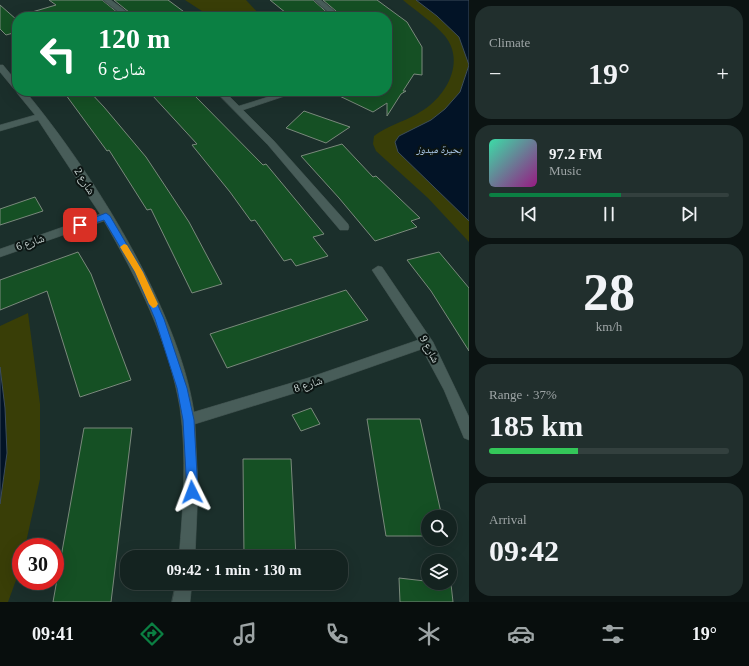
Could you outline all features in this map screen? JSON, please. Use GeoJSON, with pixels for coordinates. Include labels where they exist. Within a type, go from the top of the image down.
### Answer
{"type":"FeatureCollection","features":[{"type":"Feature","properties":{"kind":"street"},"geometry":{"type":"LineString","coordinates":[[106,0],[123,12]]}},
{"type":"Feature","properties":{"kind":"street"},"geometry":{"type":"LineString","coordinates":[[317,0],[332,12]]}},
{"type":"Feature","properties":{"kind":"street"},"geometry":{"type":"LineString","coordinates":[[0,67],[12,81]]}},
{"type":"Feature","properties":{"kind":"street","name":"شارع 2"},"geometry":{"type":"LineString","coordinates":[[24,96],[41,116],[78,169],[139,272],[160,319],[182,388],[188,420],[192,492],[188,550]]}},
{"type":"Feature","properties":{"kind":"street"},"geometry":{"type":"LineString","coordinates":[[225,96],[239,109],[301,176],[344,227]]}},
{"type":"Feature","properties":{"kind":"street"},"geometry":{"type":"LineString","coordinates":[[239,109],[280,96]]}},
{"type":"Feature","properties":{"kind":"street"},"geometry":{"type":"LineString","coordinates":[[0,128],[41,116]]}},
{"type":"Feature","properties":{"kind":"street","name":"شارع 6"},"geometry":{"type":"LineString","coordinates":[[0,253],[106,216]]}},
{"type":"Feature","properties":{"kind":"street","name":"شارع 9"},"geometry":{"type":"LineString","coordinates":[[378,270],[401,301],[427,342],[457,404],[469,434]]}},
{"type":"Feature","properties":{"kind":"street","name":"شارع 8"},"geometry":{"type":"LineString","coordinates":[[188,420],[250,403],[367,364],[427,342]]}},
{"type":"Feature","properties":{"kind":"street"},"geometry":{"type":"LineString","coordinates":[[181,602],[183,590]]}},
{"type":"Feature","properties":{"kind":"green space"},"geometry":{"type":"Polygon","coordinates":[[[185,0],[246,0],[257,12],[203,12],[185,0]]]}},
{"type":"Feature","properties":{"kind":"green space","name":"بحيرة ميدوز"},"geometry":{"type":"Polygon","coordinates":[[[403,0],[469,0],[469,242],[428,198],[376,151],[373,144],[374,136],[384,129],[417,114],[436,100],[444,91],[453,69],[454,58],[451,47],[445,36],[430,21],[403,0]]]}},
{"type":"Feature","properties":{"kind":"green space"},"geometry":{"type":"Polygon","coordinates":[[[28,313],[40,404],[40,479],[27,538],[12,538],[12,590],[8,602],[0,602],[0,504],[7,453],[5,408],[0,367],[0,326],[28,313]]]}},
{"type":"Feature","properties":{"kind":"water"},"geometry":{"type":"Polygon","coordinates":[[[416,0],[469,0],[469,65],[459,37],[437,16],[416,0]]]}},
{"type":"Feature","properties":{"kind":"water","name":"بحيرة ميدوز"},"geometry":{"type":"Polygon","coordinates":[[[469,65],[469,221],[398,152],[395,142],[399,136],[431,120],[445,109],[460,92],[469,65]]]}},
{"type":"Feature","properties":{"kind":"water"},"geometry":{"type":"Polygon","coordinates":[[[0,367],[5,408],[7,453],[0,504],[0,367]]]}},
{"type":"Feature","properties":{"kind":"building"},"geometry":{"type":"Polygon","coordinates":[[[49,0],[102,0],[117,12],[32,12],[56,5],[49,0]]]}},
{"type":"Feature","properties":{"kind":"building"},"geometry":{"type":"Polygon","coordinates":[[[114,0],[168,0],[184,12],[129,12],[114,0]]]}},
{"type":"Feature","properties":{"kind":"building"},"geometry":{"type":"Polygon","coordinates":[[[270,0],[313,0],[326,12],[285,12],[270,0]]]}},
{"type":"Feature","properties":{"kind":"building"},"geometry":{"type":"Polygon","coordinates":[[[323,0],[377,0],[407,22],[422,47],[422,75],[414,74],[403,91],[406,91],[401,94],[387,116],[387,103],[373,112],[339,96],[392,96],[392,12],[337,12],[323,0]]]}},
{"type":"Feature","properties":{"kind":"building"},"geometry":{"type":"Polygon","coordinates":[[[0,5],[12,16],[12,33],[6,35],[0,29],[0,5]]]}},
{"type":"Feature","properties":{"kind":"building"},"geometry":{"type":"Polygon","coordinates":[[[67,96],[94,96],[146,157],[189,222],[222,284],[192,293],[151,209],[147,210],[109,150],[107,151],[67,96]]]}},
{"type":"Feature","properties":{"kind":"building"},"geometry":{"type":"Polygon","coordinates":[[[153,96],[195,96],[263,165],[266,164],[324,234],[313,237],[328,256],[296,266],[291,259],[284,261],[255,220],[251,221],[192,145],[197,144],[153,96]]]}},
{"type":"Feature","properties":{"kind":"building"},"geometry":{"type":"Polygon","coordinates":[[[304,111],[350,127],[326,143],[286,128],[304,111]]]}},
{"type":"Feature","properties":{"kind":"building"},"geometry":{"type":"Polygon","coordinates":[[[342,144],[373,177],[376,176],[420,218],[411,221],[417,227],[375,241],[301,156],[342,144]]]}},
{"type":"Feature","properties":{"kind":"building"},"geometry":{"type":"Polygon","coordinates":[[[35,197],[43,211],[0,225],[0,209],[35,197]]]}},
{"type":"Feature","properties":{"kind":"building"},"geometry":{"type":"Polygon","coordinates":[[[78,252],[91,274],[131,380],[80,397],[47,291],[0,310],[0,280],[78,252]]]}},
{"type":"Feature","properties":{"kind":"building"},"geometry":{"type":"Polygon","coordinates":[[[439,252],[469,288],[469,351],[431,291],[407,260],[439,252]]]}},
{"type":"Feature","properties":{"kind":"building"},"geometry":{"type":"Polygon","coordinates":[[[346,290],[368,320],[227,368],[210,334],[346,290]]]}},
{"type":"Feature","properties":{"kind":"building"},"geometry":{"type":"Polygon","coordinates":[[[311,408],[320,424],[301,431],[292,415],[311,408]]]}},
{"type":"Feature","properties":{"kind":"building"},"geometry":{"type":"Polygon","coordinates":[[[367,419],[420,419],[440,510],[421,510],[421,536],[386,536],[367,419]]]}},
{"type":"Feature","properties":{"kind":"building"},"geometry":{"type":"Polygon","coordinates":[[[84,428],[132,428],[111,602],[53,602],[55,590],[64,590],[64,540],[84,428]]]}},
{"type":"Feature","properties":{"kind":"building"},"geometry":{"type":"Polygon","coordinates":[[[243,459],[291,459],[296,550],[244,550],[243,459]]]}},
{"type":"Feature","properties":{"kind":"building"},"geometry":{"type":"Polygon","coordinates":[[[399,578],[421,581],[421,590],[452,590],[453,602],[400,602],[399,578]]]}},
{"type":"Feature","properties":{"kind":"slow traffic"},"geometry":{"type":"LineString","coordinates":[[124,247],[139,272],[153,304]]}},
{"type":"Feature","properties":{"kind":"route"},"geometry":{"type":"LineString","coordinates":[[80,225],[106,216],[139,272],[160,319],[182,388],[188,420],[192,492]]}}]}
